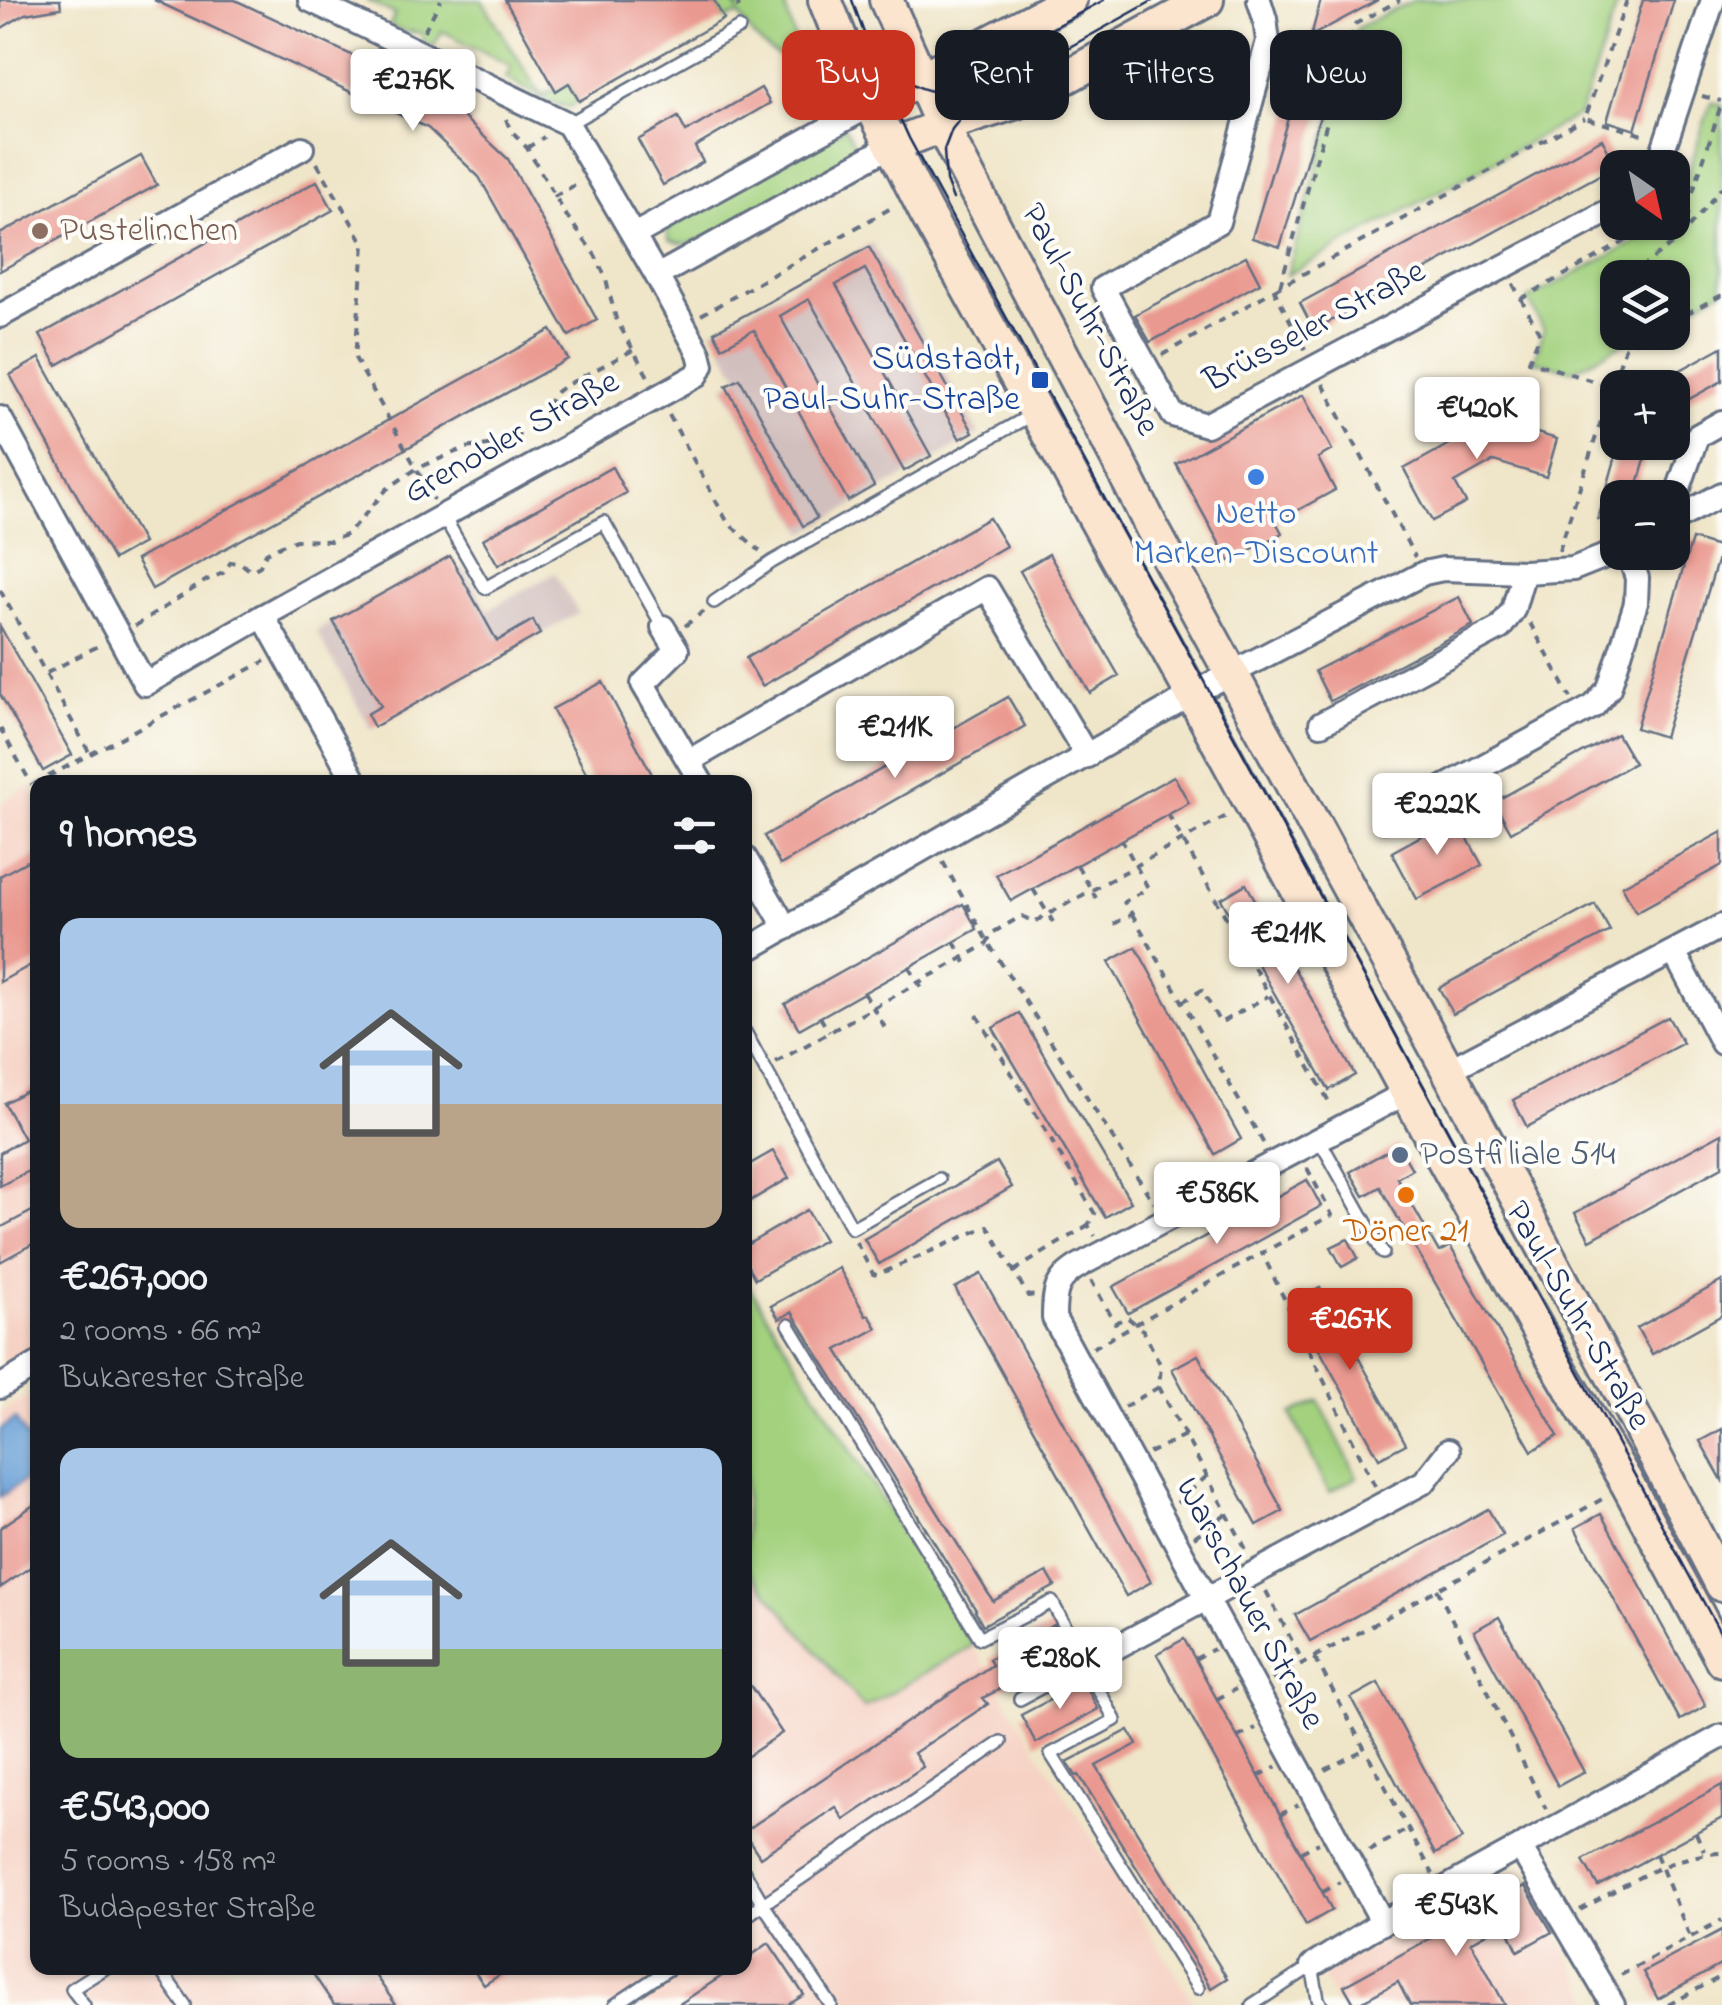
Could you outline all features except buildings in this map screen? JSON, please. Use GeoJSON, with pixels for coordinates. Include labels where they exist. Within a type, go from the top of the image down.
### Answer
{"type":"FeatureCollection","features":[{"type":"Feature","properties":{"kind":"street"},"geometry":{"type":"LineString","coordinates":[[310,0],[413,49],[560,128]]}},
{"type":"Feature","properties":{"kind":"street"},"geometry":{"type":"LineString","coordinates":[[824,0],[836,30]]}},
{"type":"Feature","properties":{"kind":"street","name":"Paul-Suhr-Straße"},"geometry":{"type":"LineString","coordinates":[[886,0],[942,126],[1230,673],[1428,1081],[1463,1195],[1628,1485],[1722,1660]]}},
{"type":"Feature","properties":{"kind":"street"},"geometry":{"type":"LineString","coordinates":[[915,81],[1070,0]]}},
{"type":"Feature","properties":{"kind":"street"},"geometry":{"type":"LineString","coordinates":[[657,276],[892,146],[1026,99],[1207,0]]}},
{"type":"Feature","properties":{"kind":"street","name":"Brüsseler Straße"},"geometry":{"type":"LineString","coordinates":[[1259,0],[1268,40],[1218,222],[1103,288],[1172,415],[1206,424],[1600,216]]}},
{"type":"Feature","properties":{"kind":"street"},"geometry":{"type":"LineString","coordinates":[[1664,150],[1715,10]]}},
{"type":"Feature","properties":{"kind":"street"},"geometry":{"type":"LineString","coordinates":[[634,235],[842,120]]}},
{"type":"Feature","properties":{"kind":"street","name":"Paul-Suhr-Straße"},"geometry":{"type":"LineString","coordinates":[[879,120],[1192,694],[1615,1379],[1722,1585]]}},
{"type":"Feature","properties":{"kind":"street","name":"Grenobler Straße"},"geometry":{"type":"LineString","coordinates":[[0,418],[145,684],[697,375],[702,365],[699,353],[657,276],[597,172],[560,128]]}},
{"type":"Feature","properties":{"kind":"street"},"geometry":{"type":"LineString","coordinates":[[0,316],[307,152]]}},
{"type":"Feature","properties":{"kind":"street"},"geometry":{"type":"LineString","coordinates":[[1682,480],[1697,436],[1722,422]]}},
{"type":"Feature","properties":{"kind":"street"},"geometry":{"type":"LineString","coordinates":[[1690,511],[1722,494]]}},
{"type":"Feature","properties":{"kind":"street"},"geometry":{"type":"LineString","coordinates":[[752,947],[1192,694],[1424,573],[1443,569],[1573,569],[1600,558]]}},
{"type":"Feature","properties":{"kind":"street"},"geometry":{"type":"LineString","coordinates":[[1384,820],[1594,706],[1609,688],[1636,603],[1634,570]]}},
{"type":"Feature","properties":{"kind":"street"},"geometry":{"type":"LineString","coordinates":[[1322,724],[1500,628],[1513,610],[1524,572]]}},
{"type":"Feature","properties":{"kind":"street"},"geometry":{"type":"LineString","coordinates":[[689,762],[986,588],[1087,756]]}},
{"type":"Feature","properties":{"kind":"street"},"geometry":{"type":"LineString","coordinates":[[263,616],[351,775]]}},
{"type":"Feature","properties":{"kind":"street"},"geometry":{"type":"LineString","coordinates":[[667,633],[677,650],[644,684],[697,775]]}},
{"type":"Feature","properties":{"kind":"street"},"geometry":{"type":"LineString","coordinates":[[752,870],[786,928]]}},
{"type":"Feature","properties":{"kind":"street"},"geometry":{"type":"LineString","coordinates":[[1054,1294],[1066,1272],[1722,926]]}},
{"type":"Feature","properties":{"kind":"street"},"geometry":{"type":"LineString","coordinates":[[1674,952],[1722,1044]]}},
{"type":"Feature","properties":{"kind":"street","name":"Warschauer Straße"},"geometry":{"type":"LineString","coordinates":[[1054,1294],[1054,1318],[1206,1598],[1247,1688],[1347,1871],[1383,1923]]}},
{"type":"Feature","properties":{"kind":"street"},"geometry":{"type":"LineString","coordinates":[[0,1387],[30,1369]]}},
{"type":"Feature","properties":{"kind":"street"},"geometry":{"type":"LineString","coordinates":[[1085,1664],[1424,1482],[1448,1451]]}},
{"type":"Feature","properties":{"kind":"street"},"geometry":{"type":"LineString","coordinates":[[1312,1966],[1722,1736]]}},
{"type":"Feature","properties":{"kind":"street"},"geometry":{"type":"LineString","coordinates":[[1520,1847],[1607,1996]]}},
{"type":"Feature","properties":{"kind":"lane"},"geometry":{"type":"LineString","coordinates":[[560,128],[739,28]]}},
{"type":"Feature","properties":{"kind":"lane"},"geometry":{"type":"LineString","coordinates":[[714,602],[772,562],[1035,412]]}},
{"type":"Feature","properties":{"kind":"lane"},"geometry":{"type":"LineString","coordinates":[[444,516],[485,588],[604,522],[667,633]]}},
{"type":"Feature","properties":{"kind":"lane"},"geometry":{"type":"LineString","coordinates":[[752,1045],[852,1228],[939,1179]]}},
{"type":"Feature","properties":{"kind":"lane"},"geometry":{"type":"LineString","coordinates":[[1319,1139],[1383,1253]]}},
{"type":"Feature","properties":{"kind":"lane"},"geometry":{"type":"LineString","coordinates":[[789,1325],[980,1638],[1052,1602],[1115,1720],[1051,1754],[1198,1988]]}},
{"type":"Feature","properties":{"kind":"lane"},"geometry":{"type":"LineString","coordinates":[[1020,1700],[1085,1664]]}},
{"type":"Feature","properties":{"kind":"lane"},"geometry":{"type":"LineString","coordinates":[[752,1912],[1001,1742]]}},
{"type":"Feature","properties":{"kind":"lane"},"geometry":{"type":"LineString","coordinates":[[752,1885],[832,2005]]}},
{"type":"Feature","properties":{"kind":"lane"},"geometry":{"type":"LineString","coordinates":[[1252,2005],[1312,1966],[1321,2005]]}},
{"type":"Feature","properties":{"kind":"lane"},"geometry":{"type":"LineString","coordinates":[[84,2005],[72,1988],[93,1975]]}},
{"type":"Feature","properties":{"kind":"lane"},"geometry":{"type":"LineString","coordinates":[[165,1975],[185,2005]]}},
{"type":"Feature","properties":{"kind":"lane"},"geometry":{"type":"LineString","coordinates":[[616,2005],[660,1975]]}},
{"type":"Feature","properties":{"kind":"path"},"geometry":{"type":"LineString","coordinates":[[413,49],[441,0]]}},
{"type":"Feature","properties":{"kind":"path"},"geometry":{"type":"LineString","coordinates":[[1400,0],[1355,24],[1277,288],[1314,367],[1424,573]]}},
{"type":"Feature","properties":{"kind":"path"},"geometry":{"type":"LineString","coordinates":[[1146,365],[1585,118],[1627,0]]}},
{"type":"Feature","properties":{"kind":"path"},"geometry":{"type":"LineString","coordinates":[[1690,198],[1722,102]]}},
{"type":"Feature","properties":{"kind":"path"},"geometry":{"type":"LineString","coordinates":[[505,116],[595,255],[616,319],[728,523],[772,562]]}},
{"type":"Feature","properties":{"kind":"path"},"geometry":{"type":"LineString","coordinates":[[1585,118],[1666,142]]}},
{"type":"Feature","properties":{"kind":"path"},"geometry":{"type":"LineString","coordinates":[[528,148],[560,128]]}},
{"type":"Feature","properties":{"kind":"path"},"geometry":{"type":"LineString","coordinates":[[307,152],[364,244],[355,358],[444,516]]}},
{"type":"Feature","properties":{"kind":"path"},"geometry":{"type":"LineString","coordinates":[[554,197],[597,172]]}},
{"type":"Feature","properties":{"kind":"path"},"geometry":{"type":"LineString","coordinates":[[1651,260],[1680,238],[1722,187]]}},
{"type":"Feature","properties":{"kind":"path"},"geometry":{"type":"LineString","coordinates":[[684,325],[899,204]]}},
{"type":"Feature","properties":{"kind":"path"},"geometry":{"type":"LineString","coordinates":[[1690,216],[1694,220]]}},
{"type":"Feature","properties":{"kind":"path"},"geometry":{"type":"LineString","coordinates":[[1520,298],[1627,240]]}},
{"type":"Feature","properties":{"kind":"path"},"geometry":{"type":"LineString","coordinates":[[1503,267],[1540,334],[1529,361],[1600,383]]}},
{"type":"Feature","properties":{"kind":"path"},"geometry":{"type":"LineString","coordinates":[[1690,312],[1722,295]]}},
{"type":"Feature","properties":{"kind":"path"},"geometry":{"type":"LineString","coordinates":[[47,673],[155,615],[224,573],[230,562],[242,564],[251,572],[260,566],[266,554],[296,540],[330,541],[348,534],[387,489],[416,469],[465,448],[503,444],[539,422],[554,394],[563,387],[634,350]]}},
{"type":"Feature","properties":{"kind":"path"},"geometry":{"type":"LineString","coordinates":[[1554,570],[1600,425]]}},
{"type":"Feature","properties":{"kind":"path"},"geometry":{"type":"LineString","coordinates":[[0,590],[90,754]]}},
{"type":"Feature","properties":{"kind":"path"},"geometry":{"type":"LineString","coordinates":[[1516,597],[1580,714]]}},
{"type":"Feature","properties":{"kind":"path"},"geometry":{"type":"LineString","coordinates":[[667,633],[714,602]]}},
{"type":"Feature","properties":{"kind":"path"},"geometry":{"type":"LineString","coordinates":[[51,775],[282,652]]}},
{"type":"Feature","properties":{"kind":"path"},"geometry":{"type":"LineString","coordinates":[[0,728],[30,780]]}},
{"type":"Feature","properties":{"kind":"path"},"geometry":{"type":"LineString","coordinates":[[765,1068],[986,944],[992,932],[1022,916],[1034,922],[1234,812]]}},
{"type":"Feature","properties":{"kind":"path"},"geometry":{"type":"LineString","coordinates":[[1168,814],[1337,1116]]}},
{"type":"Feature","properties":{"kind":"path"},"geometry":{"type":"LineString","coordinates":[[1122,840],[1148,888],[1124,902],[1269,1152]]}},
{"type":"Feature","properties":{"kind":"path"},"geometry":{"type":"LineString","coordinates":[[940,857],[988,941],[1159,1211]]}},
{"type":"Feature","properties":{"kind":"path"},"geometry":{"type":"LineString","coordinates":[[1077,865],[1096,898]]}},
{"type":"Feature","properties":{"kind":"path"},"geometry":{"type":"LineString","coordinates":[[1032,889],[1053,922]]}},
{"type":"Feature","properties":{"kind":"path"},"geometry":{"type":"LineString","coordinates":[[1114,924],[1132,914]]}},
{"type":"Feature","properties":{"kind":"path"},"geometry":{"type":"LineString","coordinates":[[954,942],[969,968]]}},
{"type":"Feature","properties":{"kind":"path"},"geometry":{"type":"LineString","coordinates":[[909,968],[926,993]]}},
{"type":"Feature","properties":{"kind":"path"},"geometry":{"type":"LineString","coordinates":[[1182,1002],[1202,990],[1220,1024],[1269,996]]}},
{"type":"Feature","properties":{"kind":"path"},"geometry":{"type":"LineString","coordinates":[[864,992],[886,1029]]}},
{"type":"Feature","properties":{"kind":"path"},"geometry":{"type":"LineString","coordinates":[[978,1016],[1096,1214],[1088,1225],[1014,1271]]}},
{"type":"Feature","properties":{"kind":"path"},"geometry":{"type":"LineString","coordinates":[[820,1017],[829,1032]]}},
{"type":"Feature","properties":{"kind":"path"},"geometry":{"type":"LineString","coordinates":[[1076,1358],[1332,1215],[1303,1160]]}},
{"type":"Feature","properties":{"kind":"path"},"geometry":{"type":"LineString","coordinates":[[1088,1225],[1099,1243],[1082,1264],[1115,1323],[1127,1317],[1143,1330],[1161,1366],[1159,1387],[1303,1662]]}},
{"type":"Feature","properties":{"kind":"path"},"geometry":{"type":"LineString","coordinates":[[852,1228],[873,1274],[877,1274],[988,1226],[1028,1296],[1054,1294]]}},
{"type":"Feature","properties":{"kind":"path"},"geometry":{"type":"LineString","coordinates":[[1262,1254],[1384,1504]]}},
{"type":"Feature","properties":{"kind":"path"},"geometry":{"type":"LineString","coordinates":[[1107,1416],[1159,1387]]}},
{"type":"Feature","properties":{"kind":"path"},"geometry":{"type":"LineString","coordinates":[[1132,1462],[1184,1435]]}},
{"type":"Feature","properties":{"kind":"path"},"geometry":{"type":"LineString","coordinates":[[1162,1517],[1207,1476]]}},
{"type":"Feature","properties":{"kind":"path"},"geometry":{"type":"LineString","coordinates":[[1217,1699],[1303,1662],[1608,1496]]}},
{"type":"Feature","properties":{"kind":"path"},"geometry":{"type":"LineString","coordinates":[[1178,1548],[1227,1514]]}},
{"type":"Feature","properties":{"kind":"path"},"geometry":{"type":"LineString","coordinates":[[1437,1590],[1555,1827]]}},
{"type":"Feature","properties":{"kind":"path"},"geometry":{"type":"LineString","coordinates":[[1195,1659],[1218,1646]]}},
{"type":"Feature","properties":{"kind":"path"},"geometry":{"type":"LineString","coordinates":[[1314,1656],[1442,1891]]}},
{"type":"Feature","properties":{"kind":"path"},"geometry":{"type":"LineString","coordinates":[[1238,1737],[1260,1725]]}},
{"type":"Feature","properties":{"kind":"path"},"geometry":{"type":"LineString","coordinates":[[1280,1815],[1304,1792],[1364,1749]]}},
{"type":"Feature","properties":{"kind":"path"},"geometry":{"type":"LineString","coordinates":[[1259,1776],[1282,1764]]}},
{"type":"Feature","properties":{"kind":"path"},"geometry":{"type":"LineString","coordinates":[[1322,1892],[1408,1829]]}},
{"type":"Feature","properties":{"kind":"path"},"geometry":{"type":"LineString","coordinates":[[1696,1833],[1704,1853]]}},
{"type":"Feature","properties":{"kind":"path"},"geometry":{"type":"LineString","coordinates":[[1301,1852],[1323,1840]]}},
{"type":"Feature","properties":{"kind":"path"},"geometry":{"type":"LineString","coordinates":[[1563,1919],[1661,1866],[1704,1853],[1722,1853]]}},
{"type":"Feature","properties":{"kind":"path"},"geometry":{"type":"LineString","coordinates":[[1656,1854],[1690,1938]]}},
{"type":"Feature","properties":{"kind":"path"},"geometry":{"type":"LineString","coordinates":[[1607,1996],[1722,1920]]}},
{"type":"Feature","properties":{"kind":"path"},"geometry":{"type":"LineString","coordinates":[[1668,2005],[1722,1976]]}},
{"type":"Feature","properties":{"kind":"shaded area"},"geometry":{"type":"Polygon","coordinates":[[[872,243],[979,434],[805,533],[724,386],[739,376],[712,330],[872,243]]]}},
{"type":"Feature","properties":{"kind":"shaded area"},"geometry":{"type":"Polygon","coordinates":[[[450,556],[458,570],[464,568],[488,610],[555,573],[578,613],[371,729],[316,631],[450,556]]]}},
{"type":"Feature","properties":{"kind":"shaded area"},"geometry":{"type":"Polygon","coordinates":[[[30,786],[30,1351],[2,1369],[0,803],[30,786]]]}},
{"type":"Feature","properties":{"kind":"shaded area"},"geometry":{"type":"Polygon","coordinates":[[[30,1394],[30,1975],[752,1975],[752,1514],[850,1448],[1195,2005],[0,2005],[0,1414],[30,1394]]]}},
{"type":"Feature","properties":{"kind":"shaded area"},"geometry":{"type":"Polygon","coordinates":[[[1519,1866],[1595,2005],[1337,2005],[1321,1975],[1519,1866]]]}},
{"type":"Feature","properties":{"kind":"green space"},"geometry":{"type":"Polygon","coordinates":[[[366,0],[482,0],[541,96],[569,83],[579,101],[569,108],[548,101],[506,78],[511,66],[442,31],[434,46],[423,41],[422,33],[390,25],[395,14],[366,0]]]}},
{"type":"Feature","properties":{"kind":"green space"},"geometry":{"type":"Polygon","coordinates":[[[714,0],[732,0],[739,12],[738,0],[783,0],[792,30],[782,30],[782,57],[753,36],[739,15],[724,19],[714,0]]]}},
{"type":"Feature","properties":{"kind":"green space"},"geometry":{"type":"Polygon","coordinates":[[[1414,0],[1619,0],[1580,114],[1287,275],[1331,120],[1402,120],[1402,30],[1357,28],[1414,0]]]}},
{"type":"Feature","properties":{"kind":"green space"},"geometry":{"type":"Polygon","coordinates":[[[1711,102],[1722,105],[1722,290],[1690,308],[1690,260],[1601,260],[1638,240],[1690,240],[1690,167],[1711,102]]]}},
{"type":"Feature","properties":{"kind":"green space"},"geometry":{"type":"Polygon","coordinates":[[[845,127],[859,153],[706,238],[687,243],[669,240],[667,231],[673,222],[845,127]]]}},
{"type":"Feature","properties":{"kind":"green space"},"geometry":{"type":"Polygon","coordinates":[[[1600,260],[1600,350],[1611,350],[1573,370],[1534,361],[1544,330],[1528,299],[1600,260]]]}},
{"type":"Feature","properties":{"kind":"green space"},"geometry":{"type":"Polygon","coordinates":[[[752,1291],[973,1645],[864,1708],[752,1574],[752,1291]]]}},
{"type":"Feature","properties":{"kind":"green space"},"geometry":{"type":"Polygon","coordinates":[[[1319,1401],[1357,1477],[1329,1492],[1291,1414],[1319,1401]]]}},
{"type":"Feature","properties":{"kind":"water"},"geometry":{"type":"Polygon","coordinates":[[[15,1419],[30,1442],[30,1477],[0,1497],[0,1430],[15,1419]]]}},
{"type":"Feature","properties":{"kind":"tram line"},"geometry":{"type":"LineString","coordinates":[[852,0],[909,138],[1722,1636]]}},
{"type":"Feature","properties":{"kind":"tram line"},"geometry":{"type":"LineString","coordinates":[[1049,30],[1104,0]]}},
{"type":"Feature","properties":{"kind":"tram line"},"geometry":{"type":"LineString","coordinates":[[953,199],[946,181],[944,150],[952,129],[971,106],[1154,0]]}},
{"type":"Feature","properties":{"kind":"tram line"},"geometry":{"type":"LineString","coordinates":[[915,84],[935,92]]}},
{"type":"Feature","properties":{"kind":"place","name":"Pustelinchen"},"geometry":{"type":"Point","coordinates":[40,231]}},
{"type":"Feature","properties":{"kind":"place","name":"Südstadt, Paul-Suhr-Straße"},"geometry":{"type":"Point","coordinates":[1040,380]}},
{"type":"Feature","properties":{"kind":"place","name":"Netto Marken-Discount"},"geometry":{"type":"Point","coordinates":[1256,477]}},
{"type":"Feature","properties":{"kind":"place","name":"Postfiliale 514"},"geometry":{"type":"Point","coordinates":[1400,1155]}},
{"type":"Feature","properties":{"kind":"place","name":"Döner 21"},"geometry":{"type":"Point","coordinates":[1406,1195]}}]}
